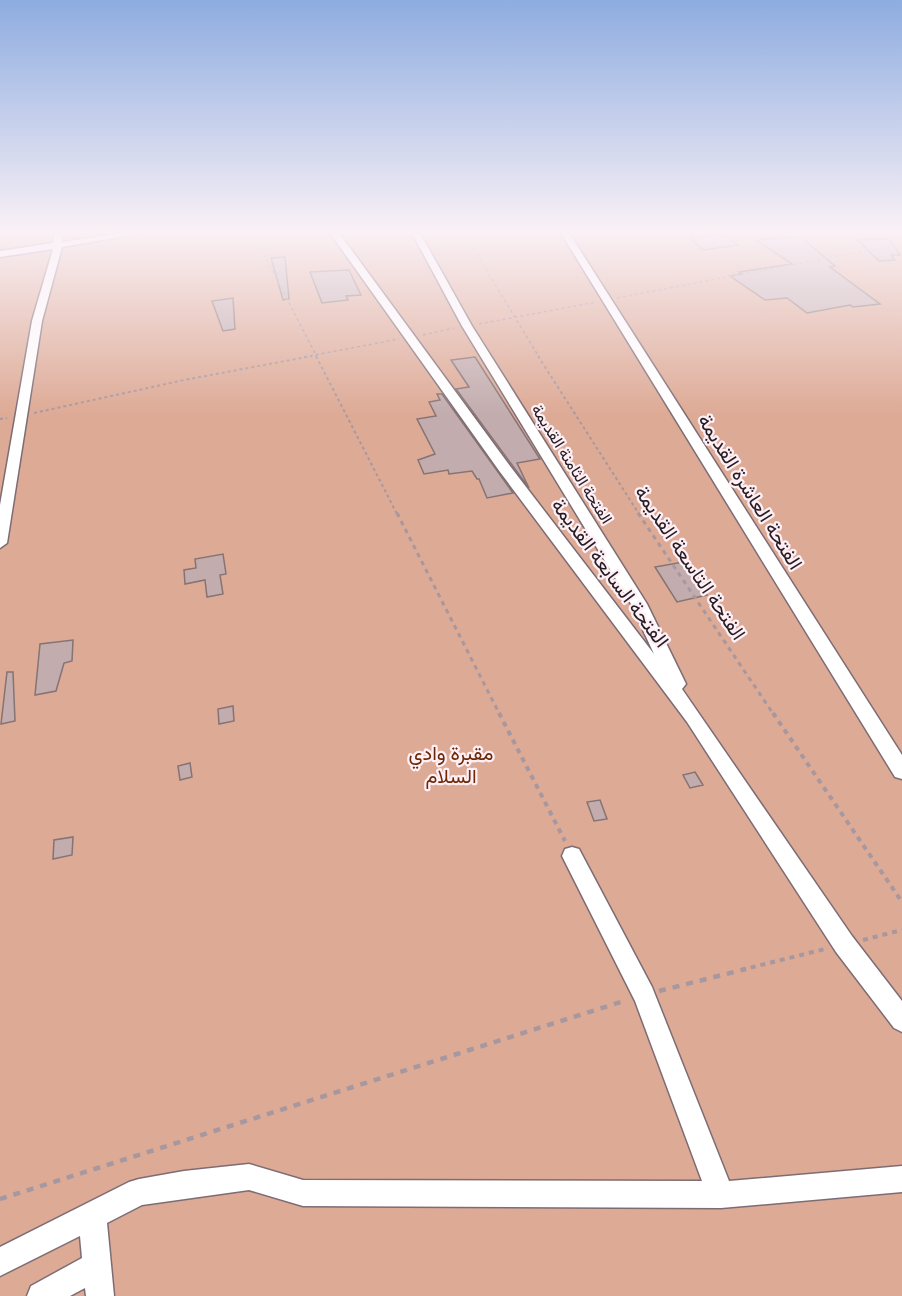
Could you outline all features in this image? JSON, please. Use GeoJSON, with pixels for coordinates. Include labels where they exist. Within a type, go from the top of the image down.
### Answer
{"type":"FeatureCollection","features":[{"type":"Feature","properties":{"kind":"street"},"geometry":{"type":"LineString","coordinates":[[0,543],[37,321],[44,293]]}},
{"type":"Feature","properties":{"kind":"street","name":"الفتحة السابعة القديمة"},"geometry":{"type":"LineString","coordinates":[[378,293],[505,470],[693,717],[844,944],[902,1020]]}},
{"type":"Feature","properties":{"kind":"street","name":"الفتحة الثامنة القديمة"},"geometry":{"type":"LineString","coordinates":[[449,293],[639,604],[693,717]]}},
{"type":"Feature","properties":{"kind":"street","name":"الفتحة العاشرة القديمة"},"geometry":{"type":"LineString","coordinates":[[602,293],[902,771]]}},
{"type":"Feature","properties":{"kind":"street"},"geometry":{"type":"LineString","coordinates":[[572,856],[644,994],[721,1195]]}},
{"type":"Feature","properties":{"kind":"street"},"geometry":{"type":"LineString","coordinates":[[0,1262],[140,1192],[184,1184],[249,1177],[303,1193],[721,1195],[902,1179]]}},
{"type":"Feature","properties":{"kind":"street"},"geometry":{"type":"LineString","coordinates":[[92,1214],[100,1296]]}},
{"type":"Feature","properties":{"kind":"street"},"geometry":{"type":"LineString","coordinates":[[41,1296],[97,1266]]}},
{"type":"Feature","properties":{"kind":"path"},"geometry":{"type":"LineString","coordinates":[[284,293],[572,856]]}},
{"type":"Feature","properties":{"kind":"path","name":"الفتحة التاسعة القديمة"},"geometry":{"type":"LineString","coordinates":[[499,293],[649,530],[902,902]]}},
{"type":"Feature","properties":{"kind":"path"},"geometry":{"type":"LineString","coordinates":[[0,419],[316,355],[640,293]]}},
{"type":"Feature","properties":{"kind":"path"},"geometry":{"type":"LineString","coordinates":[[0,1199],[644,994],[902,930]]}},
{"type":"Feature","properties":{"kind":"green space","name":"مقبرة وادي السلام"},"geometry":{"type":"Polygon","coordinates":[[[0,293],[902,293],[902,1296],[0,1296],[0,293]]]}},
{"type":"Feature","properties":{"kind":"building"},"geometry":{"type":"Polygon","coordinates":[[[281,293],[288,293],[289,299],[283,300],[281,293]]]}},
{"type":"Feature","properties":{"kind":"building"},"geometry":{"type":"Polygon","coordinates":[[[318,293],[361,295],[346,296],[348,300],[322,303],[318,293]]]}},
{"type":"Feature","properties":{"kind":"building"},"geometry":{"type":"Polygon","coordinates":[[[755,293],[866,293],[880,304],[853,307],[850,305],[807,313],[787,298],[765,300],[755,293]]]}},
{"type":"Feature","properties":{"kind":"building"},"geometry":{"type":"Polygon","coordinates":[[[233,298],[235,329],[223,331],[212,301],[233,298]]]}},
{"type":"Feature","properties":{"kind":"building"},"geometry":{"type":"Polygon","coordinates":[[[475,357],[540,459],[517,463],[529,488],[456,389],[469,387],[451,360],[475,357]]]}},
{"type":"Feature","properties":{"kind":"building"},"geometry":{"type":"Polygon","coordinates":[[[437,394],[442,394],[513,493],[487,498],[479,479],[472,471],[449,474],[448,470],[424,474],[418,460],[435,454],[417,419],[436,416],[429,402],[440,400],[437,394]]]}},
{"type":"Feature","properties":{"kind":"building"},"geometry":{"type":"Polygon","coordinates":[[[223,554],[226,574],[220,575],[223,594],[207,597],[205,580],[185,584],[184,570],[196,568],[195,559],[223,554]]]}},
{"type":"Feature","properties":{"kind":"building"},"geometry":{"type":"Polygon","coordinates":[[[683,562],[707,595],[677,602],[655,567],[683,562]]]}},
{"type":"Feature","properties":{"kind":"building"},"geometry":{"type":"Polygon","coordinates":[[[73,640],[72,661],[64,663],[56,691],[35,695],[40,644],[73,640]]]}},
{"type":"Feature","properties":{"kind":"building"},"geometry":{"type":"Polygon","coordinates":[[[7,672],[13,672],[15,721],[1,724],[7,672]]]}},
{"type":"Feature","properties":{"kind":"building"},"geometry":{"type":"Polygon","coordinates":[[[233,706],[234,721],[219,724],[218,709],[233,706]]]}},
{"type":"Feature","properties":{"kind":"building"},"geometry":{"type":"Polygon","coordinates":[[[190,763],[192,777],[180,780],[178,766],[190,763]]]}},
{"type":"Feature","properties":{"kind":"building"},"geometry":{"type":"Polygon","coordinates":[[[695,772],[703,785],[690,788],[683,775],[695,772]]]}},
{"type":"Feature","properties":{"kind":"building"},"geometry":{"type":"Polygon","coordinates":[[[600,800],[607,819],[594,821],[587,802],[600,800]]]}},
{"type":"Feature","properties":{"kind":"building"},"geometry":{"type":"Polygon","coordinates":[[[73,837],[72,855],[53,859],[54,840],[73,837]]]}}]}
